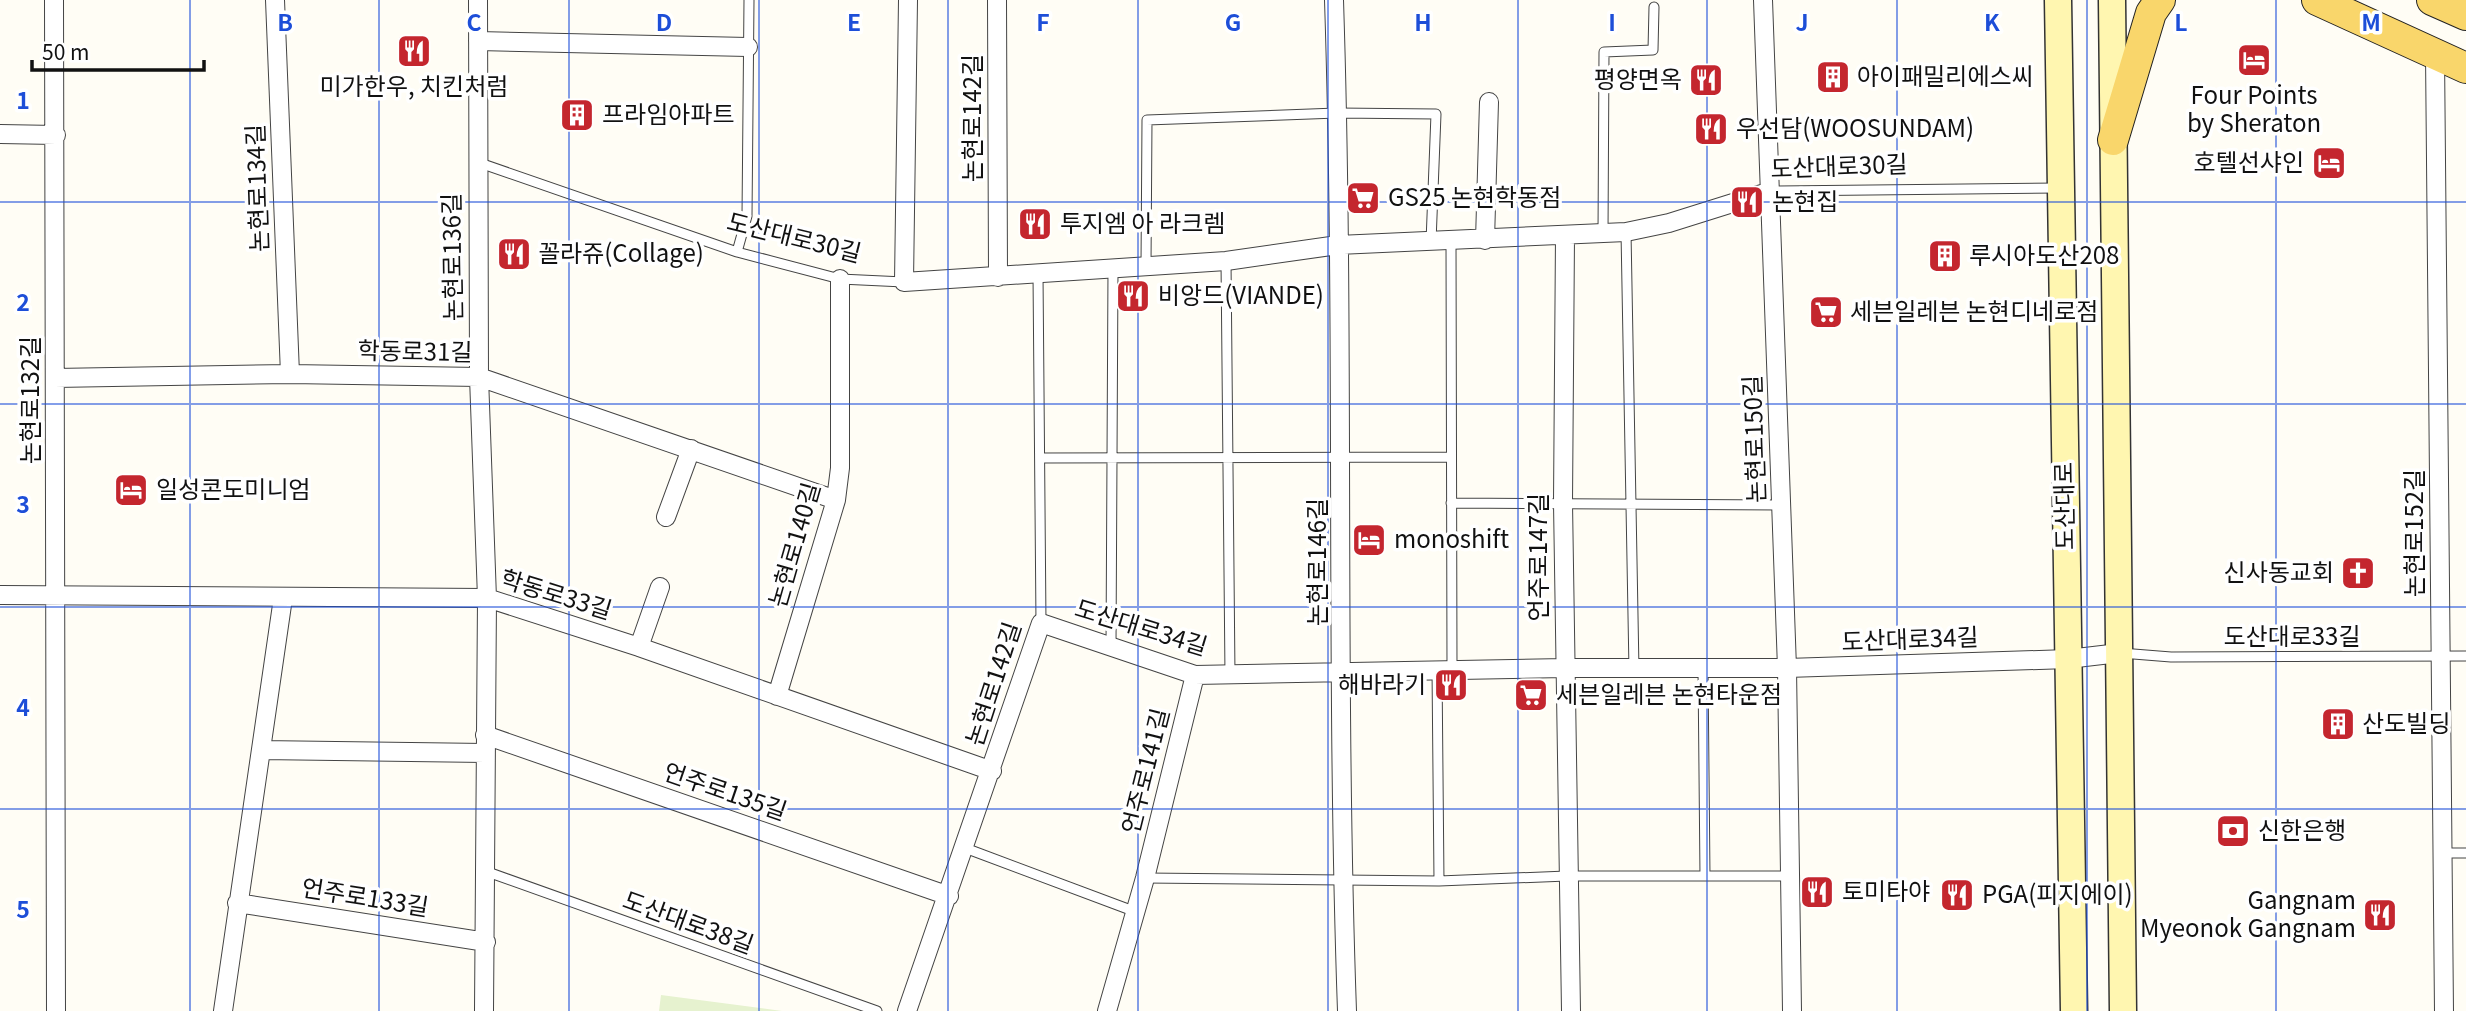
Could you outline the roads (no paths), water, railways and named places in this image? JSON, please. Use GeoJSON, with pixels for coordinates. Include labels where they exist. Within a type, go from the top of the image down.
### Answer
{"type":"FeatureCollection","features":[{"type":"Feature","properties":{"kind":"main road","name":"도산대로"},"geometry":{"type":"LineString","coordinates":[[2058,0],[2074,1011]]}},
{"type":"Feature","properties":{"kind":"main road"},"geometry":{"type":"LineString","coordinates":[[2112,0],[2123,1011]]}},
{"type":"Feature","properties":{"kind":"main road"},"geometry":{"type":"LineString","coordinates":[[2113,140],[2151,13],[2160,0]]}},
{"type":"Feature","properties":{"kind":"main road"},"geometry":{"type":"LineString","coordinates":[[2318,0],[2466,68]]}},
{"type":"Feature","properties":{"kind":"main road"},"geometry":{"type":"LineString","coordinates":[[2432,0],[2466,15]]}},
{"type":"Feature","properties":{"kind":"street","name":"논현로132길"},"geometry":{"type":"LineString","coordinates":[[54,0],[56,1011]]}},
{"type":"Feature","properties":{"kind":"street","name":"논현로134길"},"geometry":{"type":"LineString","coordinates":[[275,0],[290,374]]}},
{"type":"Feature","properties":{"kind":"street","name":"논현로136길"},"geometry":{"type":"LineString","coordinates":[[478,0],[479,377],[486,598]]}},
{"type":"Feature","properties":{"kind":"street"},"geometry":{"type":"LineString","coordinates":[[904,282],[908,0]]}},
{"type":"Feature","properties":{"kind":"street","name":"논현로142길"},"geometry":{"type":"LineString","coordinates":[[998,0],[998,277]]}},
{"type":"Feature","properties":{"kind":"street","name":"논현로146길"},"geometry":{"type":"LineString","coordinates":[[1334,0],[1343,673],[1342,877],[1347,1011]]}},
{"type":"Feature","properties":{"kind":"street","name":"논현로150길"},"geometry":{"type":"LineString","coordinates":[[1763,0],[1787,668],[1792,1011]]}},
{"type":"Feature","properties":{"kind":"street"},"geometry":{"type":"LineString","coordinates":[[478,41],[748,47]]}},
{"type":"Feature","properties":{"kind":"street","name":"논현로152길"},"geometry":{"type":"LineString","coordinates":[[2435,54],[2444,1011]]}},
{"type":"Feature","properties":{"kind":"street"},"geometry":{"type":"LineString","coordinates":[[1485,240],[1489,102]]}},
{"type":"Feature","properties":{"kind":"street"},"geometry":{"type":"LineString","coordinates":[[0,134],[56,135]]}},
{"type":"Feature","properties":{"kind":"street","name":"도산대로30길"},"geometry":{"type":"LineString","coordinates":[[904,282],[1226,261],[1338,245],[1626,232],[1669,223],[1771,191]]}},
{"type":"Feature","properties":{"kind":"street","name":"언주로147길"},"geometry":{"type":"LineString","coordinates":[[1565,236],[1563,503],[1571,1011]]}},
{"type":"Feature","properties":{"kind":"street","name":"논현로140길"},"geometry":{"type":"LineString","coordinates":[[777,696],[836,500],[840,468],[840,279]]}},
{"type":"Feature","properties":{"kind":"street","name":"학동로31길"},"geometry":{"type":"LineString","coordinates":[[55,378],[290,374],[479,377],[836,500]]}},
{"type":"Feature","properties":{"kind":"street"},"geometry":{"type":"LineString","coordinates":[[666,517],[691,449]]}},
{"type":"Feature","properties":{"kind":"street"},"geometry":{"type":"LineString","coordinates":[[639,646],[660,587]]}},
{"type":"Feature","properties":{"kind":"street","name":"학동로33길"},"geometry":{"type":"LineString","coordinates":[[0,595],[486,598],[639,646],[992,771]]}},
{"type":"Feature","properties":{"kind":"street"},"geometry":{"type":"LineString","coordinates":[[223,1011],[283,598]]}},
{"type":"Feature","properties":{"kind":"street"},"geometry":{"type":"LineString","coordinates":[[484,1011],[486,598]]}},
{"type":"Feature","properties":{"kind":"street","name":"논현로142길"},"geometry":{"type":"LineString","coordinates":[[907,1011],[1041,624]]}},
{"type":"Feature","properties":{"kind":"street","name":"도산대로34길"},"geometry":{"type":"LineString","coordinates":[[1041,624],[1195,675],[1445,669],[1787,668],[2068,659],[2119,653]]}},
{"type":"Feature","properties":{"kind":"street","name":"언주로141길"},"geometry":{"type":"LineString","coordinates":[[1107,1011],[1146,878],[1195,675]]}},
{"type":"Feature","properties":{"kind":"street"},"geometry":{"type":"LineString","coordinates":[[261,750],[485,744]]}},
{"type":"Feature","properties":{"kind":"street","name":"언주로135길"},"geometry":{"type":"LineString","coordinates":[[485,744],[948,895]]}},
{"type":"Feature","properties":{"kind":"street","name":"언주로133길"},"geometry":{"type":"LineString","coordinates":[[237,903],[486,942]]}},
{"type":"Feature","properties":{"kind":"lane"},"geometry":{"type":"LineString","coordinates":[[737,252],[747,216],[748,0]]}},
{"type":"Feature","properties":{"kind":"lane"},"geometry":{"type":"LineString","coordinates":[[1603,234],[1604,52],[1653,50],[1654,6]]}},
{"type":"Feature","properties":{"kind":"lane"},"geometry":{"type":"LineString","coordinates":[[1146,266],[1147,120],[1337,113],[1436,114],[1431,242]]}},
{"type":"Feature","properties":{"kind":"lane","name":"도산대로30길"},"geometry":{"type":"LineString","coordinates":[[477,162],[737,252],[840,279],[904,282]]}},
{"type":"Feature","properties":{"kind":"lane","name":"도산대로30길"},"geometry":{"type":"LineString","coordinates":[[1771,191],[2060,188]]}},
{"type":"Feature","properties":{"kind":"lane"},"geometry":{"type":"LineString","coordinates":[[1626,232],[1634,670]]}},
{"type":"Feature","properties":{"kind":"lane"},"geometry":{"type":"LineString","coordinates":[[1439,881],[1451,503],[1451,241]]}},
{"type":"Feature","properties":{"kind":"lane"},"geometry":{"type":"LineString","coordinates":[[1226,261],[1230,675]]}},
{"type":"Feature","properties":{"kind":"lane"},"geometry":{"type":"LineString","coordinates":[[1111,647],[1113,269]]}},
{"type":"Feature","properties":{"kind":"lane","name":"논현로142길"},"geometry":{"type":"LineString","coordinates":[[1038,274],[1042,458],[1041,624]]}},
{"type":"Feature","properties":{"kind":"lane"},"geometry":{"type":"LineString","coordinates":[[1042,458],[1450,457]]}},
{"type":"Feature","properties":{"kind":"lane"},"geometry":{"type":"LineString","coordinates":[[1451,503],[1782,505]]}},
{"type":"Feature","properties":{"kind":"lane","name":"도산대로33길"},"geometry":{"type":"LineString","coordinates":[[2119,653],[2171,657],[2466,656]]}},
{"type":"Feature","properties":{"kind":"lane"},"geometry":{"type":"LineString","coordinates":[[1703,669],[1705,876]]}},
{"type":"Feature","properties":{"kind":"lane"},"geometry":{"type":"LineString","coordinates":[[965,848],[1136,912]]}},
{"type":"Feature","properties":{"kind":"lane"},"geometry":{"type":"LineString","coordinates":[[2444,853],[2466,853]]}},
{"type":"Feature","properties":{"kind":"lane","name":"도산대로38길"},"geometry":{"type":"LineString","coordinates":[[485,871],[877,1011]]}},
{"type":"Feature","properties":{"kind":"lane"},"geometry":{"type":"LineString","coordinates":[[1146,878],[1342,877],[1439,881],[1567,876],[1790,876]]}},
{"type":"Feature","properties":{"kind":"place","name":"미가한우, 치킨처럼"},"geometry":{"type":"Point","coordinates":[414,51]}},
{"type":"Feature","properties":{"kind":"place","name":"Four Points by Sheraton"},"geometry":{"type":"Point","coordinates":[2254,60]}},
{"type":"Feature","properties":{"kind":"place","name":"아이패밀리에스씨"},"geometry":{"type":"Point","coordinates":[1833,77]}},
{"type":"Feature","properties":{"kind":"place","name":"평양면옥"},"geometry":{"type":"Point","coordinates":[1706,80]}},
{"type":"Feature","properties":{"kind":"place","name":"프라임아파트"},"geometry":{"type":"Point","coordinates":[577,115]}},
{"type":"Feature","properties":{"kind":"place","name":"우선담(WOOSUNDAM)"},"geometry":{"type":"Point","coordinates":[1711,129]}},
{"type":"Feature","properties":{"kind":"place","name":"호텔선샤인"},"geometry":{"type":"Point","coordinates":[2329,163]}},
{"type":"Feature","properties":{"kind":"place","name":"GS25 논현학동점"},"geometry":{"type":"Point","coordinates":[1363,198]}},
{"type":"Feature","properties":{"kind":"place","name":"논현집"},"geometry":{"type":"Point","coordinates":[1747,202]}},
{"type":"Feature","properties":{"kind":"place","name":"투지엠 아 라크렘"},"geometry":{"type":"Point","coordinates":[1035,224]}},
{"type":"Feature","properties":{"kind":"place","name":"꼴라쥬(Collage)"},"geometry":{"type":"Point","coordinates":[514,254]}},
{"type":"Feature","properties":{"kind":"place","name":"루시아도산208"},"geometry":{"type":"Point","coordinates":[1945,256]}},
{"type":"Feature","properties":{"kind":"place","name":"비앙드(VIANDE)"},"geometry":{"type":"Point","coordinates":[1133,296]}},
{"type":"Feature","properties":{"kind":"place","name":"세븐일레븐 논현디네로점"},"geometry":{"type":"Point","coordinates":[1826,312]}},
{"type":"Feature","properties":{"kind":"place","name":"일성콘도미니엄"},"geometry":{"type":"Point","coordinates":[131,490]}},
{"type":"Feature","properties":{"kind":"place","name":"monoshift"},"geometry":{"type":"Point","coordinates":[1369,540]}},
{"type":"Feature","properties":{"kind":"place","name":"신사동교회"},"geometry":{"type":"Point","coordinates":[2358,573]}},
{"type":"Feature","properties":{"kind":"place","name":"해바라기"},"geometry":{"type":"Point","coordinates":[1451,685]}},
{"type":"Feature","properties":{"kind":"place","name":"세븐일레븐 논현타운점"},"geometry":{"type":"Point","coordinates":[1531,695]}},
{"type":"Feature","properties":{"kind":"place","name":"산도빌딩"},"geometry":{"type":"Point","coordinates":[2338,724]}},
{"type":"Feature","properties":{"kind":"place","name":"신한은행"},"geometry":{"type":"Point","coordinates":[2233,831]}},
{"type":"Feature","properties":{"kind":"place","name":"토미타야"},"geometry":{"type":"Point","coordinates":[1817,892]}},
{"type":"Feature","properties":{"kind":"place","name":"PGA(피지에이)"},"geometry":{"type":"Point","coordinates":[1957,895]}},
{"type":"Feature","properties":{"kind":"place","name":"Gangnam Myeonok Gangnam"},"geometry":{"type":"Point","coordinates":[2380,915]}}]}
